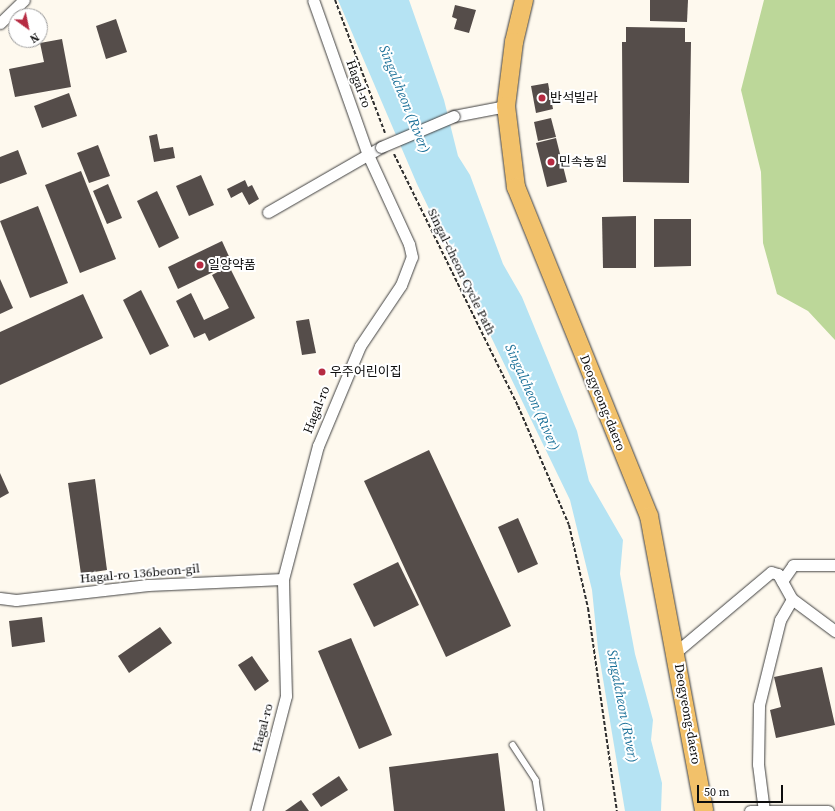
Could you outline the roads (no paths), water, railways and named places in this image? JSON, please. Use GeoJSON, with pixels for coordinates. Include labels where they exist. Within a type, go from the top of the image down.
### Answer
{"type":"FeatureCollection","features":[{"type":"Feature","properties":{"kind":"main road","name":"Deogyeong-daero"},"geometry":{"type":"LineString","coordinates":[[524,0],[514,42],[506,106],[511,163],[526,219],[649,516],[676,652],[704,811]]}},
{"type":"Feature","properties":{"kind":"street"},"geometry":{"type":"LineString","coordinates":[[0,23],[24,0]]}},
{"type":"Feature","properties":{"kind":"street","name":"Hagal-ro"},"geometry":{"type":"LineString","coordinates":[[256,811],[286,696],[283,579],[318,446],[333,404],[360,346],[401,285],[412,257],[409,244],[368,155],[313,0]]}},
{"type":"Feature","properties":{"kind":"street"},"geometry":{"type":"LineString","coordinates":[[268,212],[358,160],[454,116],[506,106]]}},
{"type":"Feature","properties":{"kind":"street"},"geometry":{"type":"LineString","coordinates":[[782,581],[790,567],[797,564],[835,566]]}},
{"type":"Feature","properties":{"kind":"street"},"geometry":{"type":"LineString","coordinates":[[676,652],[768,574],[775,572],[792,599],[835,631]]}},
{"type":"Feature","properties":{"kind":"street","name":"Hagal-ro 136beon-gil"},"geometry":{"type":"LineString","coordinates":[[0,598],[16,600],[148,585],[283,579]]}},
{"type":"Feature","properties":{"kind":"street"},"geometry":{"type":"LineString","coordinates":[[764,810],[758,764],[759,705],[780,620],[792,599]]}},
{"type":"Feature","properties":{"kind":"street"},"geometry":{"type":"LineString","coordinates":[[750,811],[828,811]]}},
{"type":"Feature","properties":{"kind":"lane"},"geometry":{"type":"LineString","coordinates":[[513,745],[536,780],[541,811]]}},
{"type":"Feature","properties":{"kind":"water","name":"Singalcheon (River)"},"geometry":{"type":"Polygon","coordinates":[[[338,0],[409,0],[444,100],[458,156],[470,175],[503,264],[522,297],[577,431],[589,481],[623,540],[620,574],[635,654],[653,720],[651,740],[662,783],[661,811],[625,811],[598,649],[592,590],[570,500],[417,184],[338,0]]]}},
{"type":"Feature","properties":{"kind":"place","name":"반석빌라"},"geometry":{"type":"Point","coordinates":[542,98]}},
{"type":"Feature","properties":{"kind":"place","name":"민속농원"},"geometry":{"type":"Point","coordinates":[551,162]}},
{"type":"Feature","properties":{"kind":"place","name":"일양약품"},"geometry":{"type":"Point","coordinates":[200,265]}},
{"type":"Feature","properties":{"kind":"place","name":"우주어린이집"},"geometry":{"type":"Point","coordinates":[322,372]}}]}
